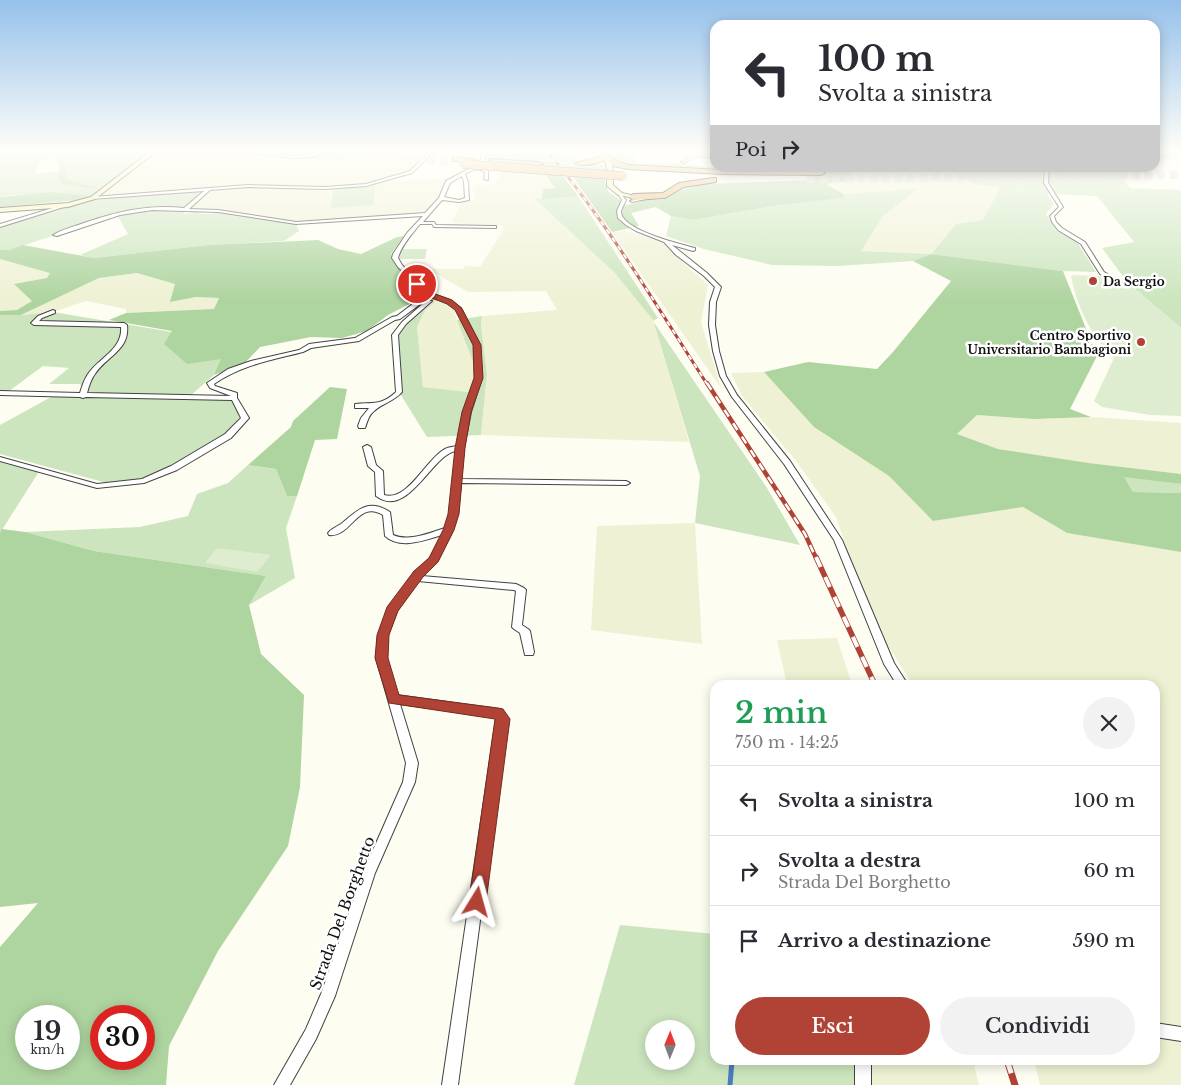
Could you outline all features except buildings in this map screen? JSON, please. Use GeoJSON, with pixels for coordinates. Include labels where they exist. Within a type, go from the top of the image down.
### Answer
{"type":"FeatureCollection","features":[{"type":"Feature","properties":{"kind":"street"},"geometry":{"type":"LineString","coordinates":[[0,209],[66,204],[83,201]]}},
{"type":"Feature","properties":{"kind":"street"},"geometry":{"type":"LineString","coordinates":[[185,210],[196,201]]}},
{"type":"Feature","properties":{"kind":"street","name":"Strada Del Borghetto"},"geometry":{"type":"LineString","coordinates":[[282,1085],[328,996],[369,873],[409,782],[412,763],[381,658],[383,635],[392,610],[415,578],[434,560],[449,530],[454,514],[460,448],[467,412],[479,378],[477,345],[459,309],[450,302],[428,294],[395,258],[418,223],[431,215],[439,201]]}},
{"type":"Feature","properties":{"kind":"street"},"geometry":{"type":"LineString","coordinates":[[626,201],[619,211],[628,226],[638,232],[693,249]]}},
{"type":"Feature","properties":{"kind":"street"},"geometry":{"type":"LineString","coordinates":[[1057,201],[1061,207],[1052,216],[1054,222],[1068,235],[1083,243],[1102,273],[1120,284]]}},
{"type":"Feature","properties":{"kind":"street"},"geometry":{"type":"LineString","coordinates":[[0,226],[66,204]]}},
{"type":"Feature","properties":{"kind":"street"},"geometry":{"type":"LineString","coordinates":[[55,235],[117,215],[140,210],[170,207],[185,210],[218,211],[296,223],[431,215],[434,226],[494,227]]}},
{"type":"Feature","properties":{"kind":"street"},"geometry":{"type":"LineString","coordinates":[[418,223],[434,223]]}},
{"type":"Feature","properties":{"kind":"street"},"geometry":{"type":"LineString","coordinates":[[666,241],[680,256],[696,265],[718,287],[713,302],[712,325],[716,351],[723,376],[734,396],[787,463],[838,540],[889,664],[900,680]]}},
{"type":"Feature","properties":{"kind":"street"},"geometry":{"type":"LineString","coordinates":[[0,459],[97,486],[144,481],[174,468],[228,436],[246,418],[234,398],[235,394],[212,386],[210,383],[222,374],[241,366],[300,351],[309,346],[356,340],[394,318],[398,318],[425,298],[435,296]]}},
{"type":"Feature","properties":{"kind":"street"},"geometry":{"type":"LineString","coordinates":[[362,426],[364,415],[373,406],[396,396],[399,392],[395,335],[404,323],[435,296]]}},
{"type":"Feature","properties":{"kind":"street"},"geometry":{"type":"LineString","coordinates":[[53,312],[40,317],[34,323],[124,324],[125,337],[92,372],[83,396]]}},
{"type":"Feature","properties":{"kind":"street"},"geometry":{"type":"LineString","coordinates":[[0,393],[234,398]]}},
{"type":"Feature","properties":{"kind":"street"},"geometry":{"type":"LineString","coordinates":[[358,406],[373,406]]}},
{"type":"Feature","properties":{"kind":"street"},"geometry":{"type":"LineString","coordinates":[[367,447],[372,466],[379,471],[380,496],[393,499],[403,495],[448,450],[460,448]]}},
{"type":"Feature","properties":{"kind":"street"},"geometry":{"type":"LineString","coordinates":[[457,481],[626,483]]}},
{"type":"Feature","properties":{"kind":"street"},"geometry":{"type":"LineString","coordinates":[[332,532],[338,530],[360,510],[371,509],[382,509],[388,514],[390,536],[394,539],[406,540],[449,530]]}},
{"type":"Feature","properties":{"kind":"street"},"geometry":{"type":"LineString","coordinates":[[415,578],[516,587],[521,590],[517,627],[524,631],[529,652]]}},
{"type":"Feature","properties":{"kind":"street"},"geometry":{"type":"LineString","coordinates":[[394,699],[498,713],[502,719],[450,1085]]}},
{"type":"Feature","properties":{"kind":"street"},"geometry":{"type":"LineString","coordinates":[[1160,1031],[1181,1034]]}},
{"type":"Feature","properties":{"kind":"street"},"geometry":{"type":"LineString","coordinates":[[862,1065],[864,1085]]}},
{"type":"Feature","properties":{"kind":"green space"},"geometry":{"type":"Polygon","coordinates":[[[0,201],[72,201],[0,207],[0,201]]]}},
{"type":"Feature","properties":{"kind":"green space"},"geometry":{"type":"Polygon","coordinates":[[[90,201],[196,201],[185,210],[184,214],[200,211],[199,214],[213,214],[216,211],[296,223],[299,231],[284,241],[208,245],[94,258],[80,255],[128,234],[117,215],[9,250],[0,251],[0,227],[90,201]]]}},
{"type":"Feature","properties":{"kind":"green space"},"geometry":{"type":"Polygon","coordinates":[[[196,201],[331,201],[330,208],[345,201],[439,201],[426,214],[296,223],[218,211],[185,210],[196,201]]]}},
{"type":"Feature","properties":{"kind":"green space"},"geometry":{"type":"Polygon","coordinates":[[[331,201],[374,201],[374,205],[330,208],[331,201]]]}},
{"type":"Feature","properties":{"kind":"green space"},"geometry":{"type":"Polygon","coordinates":[[[469,201],[538,201],[614,272],[653,320],[689,442],[481,435],[487,374],[481,325],[482,316],[557,310],[546,291],[468,292],[428,269],[464,269],[464,266],[480,267],[504,229],[502,225],[452,223],[461,203],[469,201]]]}},
{"type":"Feature","properties":{"kind":"green space"},"geometry":{"type":"Polygon","coordinates":[[[537,201],[581,201],[658,318],[653,321],[614,272],[537,201]]]}},
{"type":"Feature","properties":{"kind":"green space"},"geometry":{"type":"Polygon","coordinates":[[[590,201],[621,201],[620,204],[627,205],[644,201],[820,201],[773,206],[693,220],[671,216],[656,207],[631,213],[639,226],[612,232],[590,201]]]}},
{"type":"Feature","properties":{"kind":"green space"},"geometry":{"type":"Polygon","coordinates":[[[819,201],[903,201],[883,216],[861,251],[931,254],[913,261],[838,266],[772,265],[704,249],[666,236],[671,216],[693,220],[773,206],[819,201]]]}},
{"type":"Feature","properties":{"kind":"green space"},"geometry":{"type":"Polygon","coordinates":[[[903,201],[993,201],[983,220],[956,224],[931,254],[860,251],[883,216],[903,201]]]}},
{"type":"Feature","properties":{"kind":"green space"},"geometry":{"type":"Polygon","coordinates":[[[993,201],[1052,201],[1054,204],[1046,214],[1056,230],[1077,242],[1096,272],[1063,271],[931,254],[956,224],[983,220],[993,201]]]}},
{"type":"Feature","properties":{"kind":"green space"},"geometry":{"type":"Polygon","coordinates":[[[1101,201],[1181,201],[1181,328],[1128,283],[1102,248],[1134,242],[1101,201]]]}},
{"type":"Feature","properties":{"kind":"green space"},"geometry":{"type":"Polygon","coordinates":[[[625,231],[660,241],[708,285],[701,322],[721,388],[612,232],[625,231]]]}},
{"type":"Feature","properties":{"kind":"green space"},"geometry":{"type":"Polygon","coordinates":[[[404,236],[391,254],[421,298],[388,315],[367,331],[342,338],[311,337],[260,347],[244,364],[214,375],[221,359],[187,364],[164,344],[172,331],[109,320],[126,313],[214,309],[219,298],[196,297],[170,302],[175,284],[137,273],[99,278],[21,315],[0,315],[0,311],[17,310],[32,301],[14,284],[47,278],[50,273],[0,259],[0,250],[9,250],[23,245],[94,258],[208,245],[318,240],[338,249],[361,254],[397,237],[404,236]]]}},
{"type":"Feature","properties":{"kind":"green space"},"geometry":{"type":"Polygon","coordinates":[[[401,249],[427,249],[425,259],[399,259],[401,249]]]}},
{"type":"Feature","properties":{"kind":"green space"},"geometry":{"type":"Polygon","coordinates":[[[931,254],[1063,271],[1097,356],[1070,409],[1091,417],[1034,419],[977,415],[957,434],[998,449],[1088,463],[1181,474],[1181,484],[1124,477],[1133,492],[1181,493],[1181,552],[1067,533],[1023,507],[933,521],[889,476],[814,427],[764,372],[808,362],[877,369],[951,281],[913,261],[931,254]]]}},
{"type":"Feature","properties":{"kind":"green space"},"geometry":{"type":"Polygon","coordinates":[[[0,259],[52,273],[48,278],[14,284],[33,301],[17,310],[0,311],[0,259]]]}},
{"type":"Feature","properties":{"kind":"green space"},"geometry":{"type":"Polygon","coordinates":[[[137,273],[176,284],[171,302],[196,297],[219,298],[214,309],[126,313],[126,309],[86,301],[53,312],[21,315],[99,278],[137,273]]]}},
{"type":"Feature","properties":{"kind":"green space","name":"Centro Sportivo Universitario Bambagioni"},"geometry":{"type":"Polygon","coordinates":[[[1071,276],[1107,276],[1120,283],[1128,283],[1181,328],[1181,416],[1150,415],[1102,407],[1094,401],[1114,358],[1099,341],[1086,320],[1073,287],[1071,276]]]}},
{"type":"Feature","properties":{"kind":"green space"},"geometry":{"type":"Polygon","coordinates":[[[435,296],[450,302],[476,370],[470,392],[423,387],[417,327],[430,300],[435,296]]]}},
{"type":"Feature","properties":{"kind":"green space"},"geometry":{"type":"Polygon","coordinates":[[[430,300],[417,327],[423,387],[469,392],[476,370],[457,320],[482,316],[481,325],[487,374],[481,435],[427,437],[399,392],[394,343],[404,323],[430,300]]]}},
{"type":"Feature","properties":{"kind":"green space"},"geometry":{"type":"Polygon","coordinates":[[[53,312],[172,332],[165,344],[222,359],[214,375],[190,396],[89,394],[80,384],[49,384],[69,368],[43,366],[5,394],[0,393],[0,315],[53,312]]]}},
{"type":"Feature","properties":{"kind":"green space"},"geometry":{"type":"Polygon","coordinates":[[[654,322],[767,488],[800,545],[695,523],[700,476],[654,322]]]}},
{"type":"Feature","properties":{"kind":"green space"},"geometry":{"type":"Polygon","coordinates":[[[764,372],[814,427],[889,476],[933,521],[1023,507],[1067,533],[1181,552],[1181,1085],[1040,1085],[1035,1065],[1160,1065],[1160,680],[910,680],[872,621],[836,517],[796,461],[742,396],[731,373],[764,372]]]}},
{"type":"Feature","properties":{"kind":"green space"},"geometry":{"type":"Polygon","coordinates":[[[330,387],[347,389],[337,439],[315,440],[297,496],[287,496],[276,469],[248,465],[291,427],[293,421],[330,387]]]}},
{"type":"Feature","properties":{"kind":"green space"},"geometry":{"type":"Polygon","coordinates":[[[51,397],[235,398],[239,418],[220,439],[148,479],[107,483],[0,454],[0,425],[51,397]]]}},
{"type":"Feature","properties":{"kind":"green space"},"geometry":{"type":"Polygon","coordinates":[[[977,415],[1034,419],[1091,417],[1181,423],[1181,474],[1096,465],[998,449],[957,434],[977,415]]]}},
{"type":"Feature","properties":{"kind":"green space"},"geometry":{"type":"Polygon","coordinates":[[[0,459],[40,470],[0,533],[0,459]]]}},
{"type":"Feature","properties":{"kind":"green space"},"geometry":{"type":"Polygon","coordinates":[[[248,465],[276,469],[287,496],[297,496],[286,528],[295,578],[249,605],[266,576],[94,551],[25,532],[140,527],[188,516],[197,494],[228,483],[248,465]]]}},
{"type":"Feature","properties":{"kind":"green space"},"geometry":{"type":"Polygon","coordinates":[[[1123,476],[1181,484],[1181,493],[1133,492],[1123,476]]]}},
{"type":"Feature","properties":{"kind":"green space"},"geometry":{"type":"Polygon","coordinates":[[[695,523],[702,644],[591,630],[597,526],[695,523]]]}},
{"type":"Feature","properties":{"kind":"green space"},"geometry":{"type":"Polygon","coordinates":[[[2,529],[25,532],[94,551],[266,576],[249,605],[261,654],[304,695],[300,787],[288,846],[218,951],[169,1046],[166,1085],[0,1085],[0,947],[38,903],[0,907],[0,533],[2,529]]]}},
{"type":"Feature","properties":{"kind":"green space"},"geometry":{"type":"Polygon","coordinates":[[[217,548],[271,555],[257,572],[205,563],[217,548]]]}},
{"type":"Feature","properties":{"kind":"green space"},"geometry":{"type":"Polygon","coordinates":[[[837,638],[850,680],[786,680],[777,640],[837,638]]]}},
{"type":"Feature","properties":{"kind":"green space"},"geometry":{"type":"Polygon","coordinates":[[[620,925],[710,934],[710,1065],[858,1065],[860,1085],[574,1085],[620,925]]]}},
{"type":"Feature","properties":{"kind":"green space"},"geometry":{"type":"Polygon","coordinates":[[[858,1065],[974,1065],[979,1085],[860,1085],[858,1065]]]}},
{"type":"Feature","properties":{"kind":"waterway"},"geometry":{"type":"LineString","coordinates":[[730,1085],[732,1065]]}},
{"type":"Feature","properties":{"kind":"railway"},"geometry":{"type":"LineString","coordinates":[[586,201],[650,294],[707,384]]}},
{"type":"Feature","properties":{"kind":"railway"},"geometry":{"type":"LineString","coordinates":[[707,383],[805,534],[816,558]]}},
{"type":"Feature","properties":{"kind":"railway"},"geometry":{"type":"LineString","coordinates":[[816,557],[873,680]]}},
{"type":"Feature","properties":{"kind":"railway"},"geometry":{"type":"LineString","coordinates":[[1009,1065],[1015,1085]]}},
{"type":"Feature","properties":{"kind":"place","name":"Da Sergio"},"geometry":{"type":"Point","coordinates":[1093,281]}},
{"type":"Feature","properties":{"kind":"place","name":"Centro Sportivo Universitario Bambagioni"},"geometry":{"type":"Point","coordinates":[1141,342]}},
{"type":"Feature","properties":{"kind":"route"},"geometry":{"type":"LineString","coordinates":[[417,284],[428,294],[450,302],[459,309],[477,345],[479,378],[467,412],[460,448],[454,514],[449,530],[434,560],[418,574],[392,610],[383,635],[381,658],[394,699],[498,713],[502,719],[477,902]]}}]}
